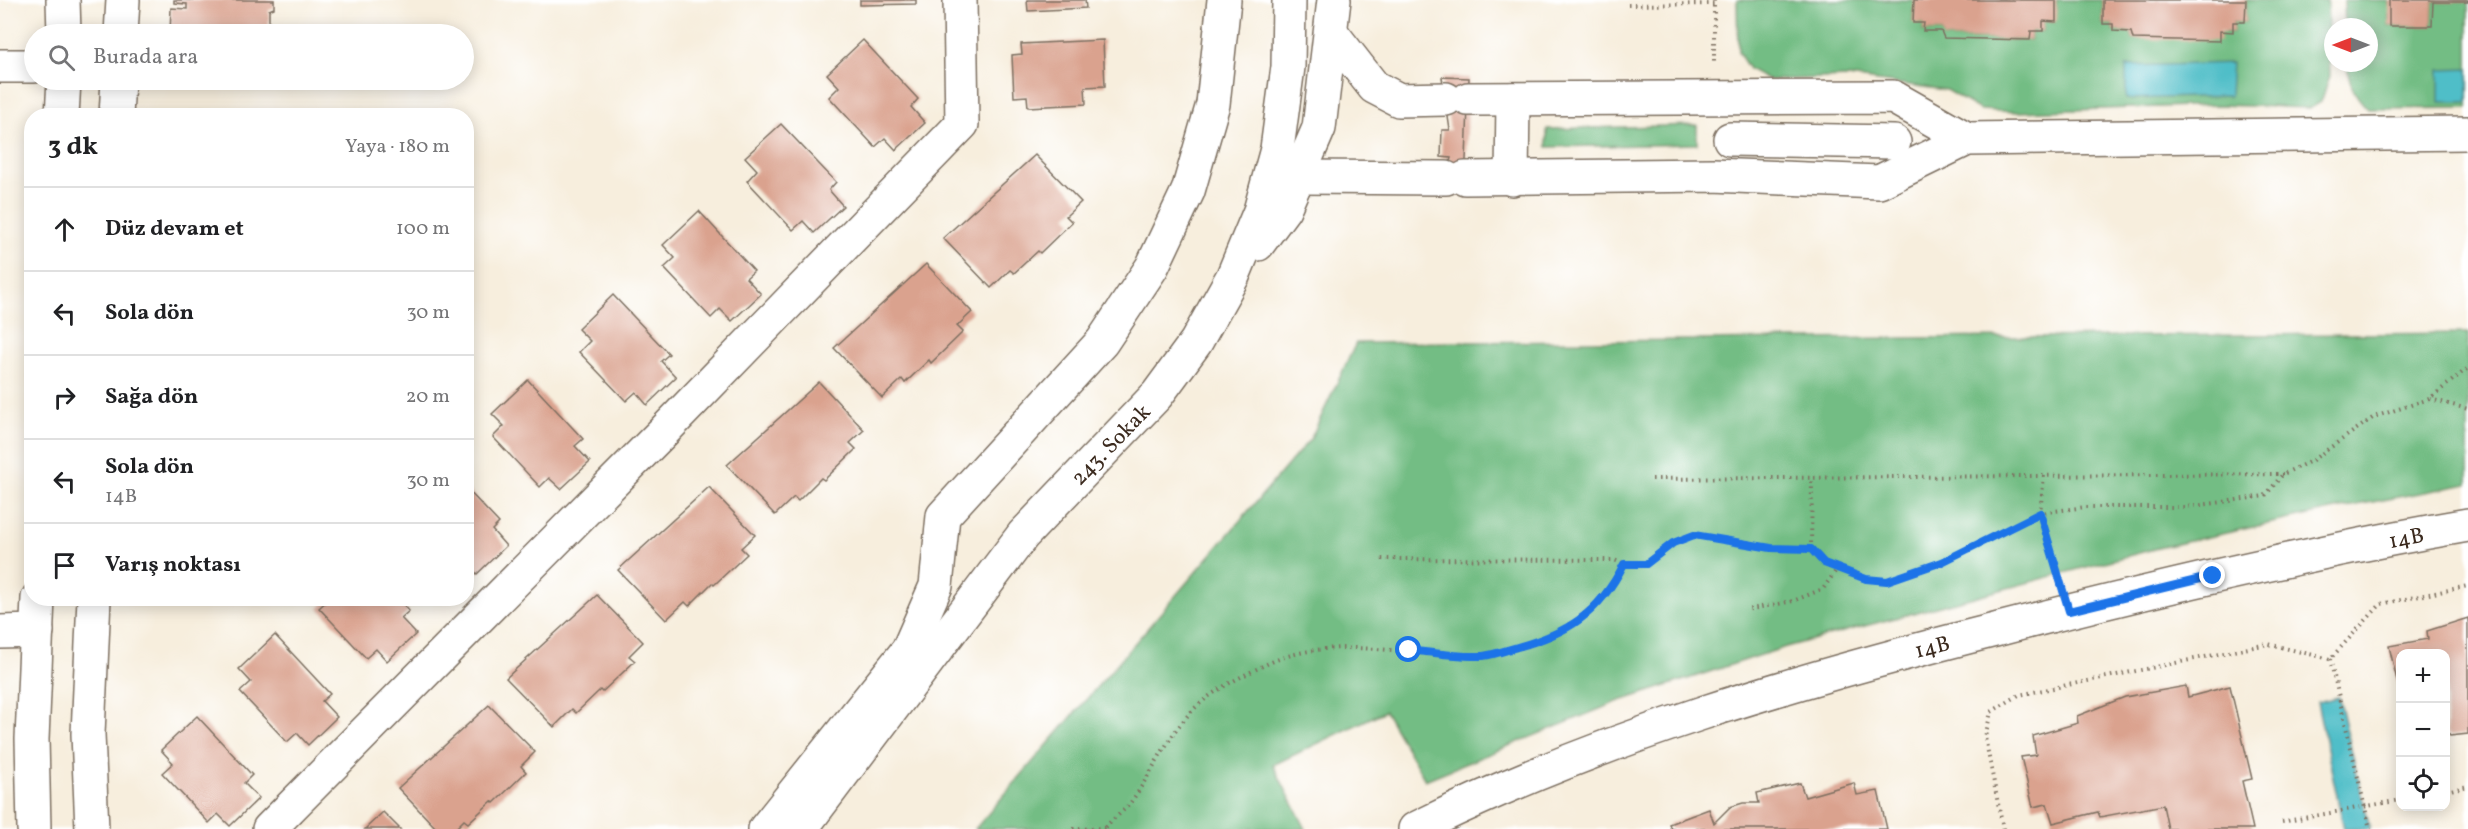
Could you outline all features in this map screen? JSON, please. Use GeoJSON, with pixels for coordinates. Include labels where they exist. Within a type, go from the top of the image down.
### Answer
{"type":"FeatureCollection","features":[{"type":"Feature","properties":{"kind":"street"},"geometry":{"type":"LineString","coordinates":[[63,0],[64,24]]}},
{"type":"Feature","properties":{"kind":"street"},"geometry":{"type":"LineString","coordinates":[[122,24],[123,0]]}},
{"type":"Feature","properties":{"kind":"street"},"geometry":{"type":"LineString","coordinates":[[269,829],[664,431],[962,124],[960,0]]}},
{"type":"Feature","properties":{"kind":"street"},"geometry":{"type":"LineString","coordinates":[[765,829],[908,650],[936,586],[943,516],[1102,342],[1152,267],[1188,191],[1213,104],[1224,0]]}},
{"type":"Feature","properties":{"kind":"street","name":"243. Sokak"},"geometry":{"type":"LineString","coordinates":[[801,829],[1023,535],[1157,395],[1196,342],[1233,276],[1260,211],[1277,150],[1288,67],[1289,0]]}},
{"type":"Feature","properties":{"kind":"street"},"geometry":{"type":"LineString","coordinates":[[1233,276],[1284,209],[1319,128],[1334,0]]}},
{"type":"Feature","properties":{"kind":"street"},"geometry":{"type":"LineString","coordinates":[[1331,32],[1374,87],[1399,100],[1706,96],[1893,97],[1967,139]]}},
{"type":"Feature","properties":{"kind":"street"},"geometry":{"type":"LineString","coordinates":[[0,66],[24,66]]}},
{"type":"Feature","properties":{"kind":"street"},"geometry":{"type":"LineString","coordinates":[[62,108],[63,90]]}},
{"type":"Feature","properties":{"kind":"street"},"geometry":{"type":"LineString","coordinates":[[116,108],[117,90]]}},
{"type":"Feature","properties":{"kind":"street"},"geometry":{"type":"LineString","coordinates":[[1706,96],[1730,139]]}},
{"type":"Feature","properties":{"kind":"street"},"geometry":{"type":"LineString","coordinates":[[1512,179],[1513,99]]}},
{"type":"Feature","properties":{"kind":"street"},"geometry":{"type":"LineString","coordinates":[[1298,177],[1512,179],[1695,175],[1879,182],[1967,139],[2468,134]]}},
{"type":"Feature","properties":{"kind":"street"},"geometry":{"type":"LineString","coordinates":[[1730,139],[1894,142]]}},
{"type":"Feature","properties":{"kind":"street"},"geometry":{"type":"LineString","coordinates":[[1695,175],[1710,165],[1730,139]]}},
{"type":"Feature","properties":{"kind":"street","name":"14B"},"geometry":{"type":"LineString","coordinates":[[1415,829],[1484,795],[1705,710],[1911,651],[2213,576],[2468,525]]}},
{"type":"Feature","properties":{"kind":"street"},"geometry":{"type":"LineString","coordinates":[[34,829],[32,739],[38,606]]}},
{"type":"Feature","properties":{"kind":"street"},"geometry":{"type":"LineString","coordinates":[[92,829],[88,734],[94,606]]}},
{"type":"Feature","properties":{"kind":"street"},"geometry":{"type":"LineString","coordinates":[[0,632],[37,631]]}},
{"type":"Feature","properties":{"kind":"path"},"geometry":{"type":"LineString","coordinates":[[1628,5],[1714,2],[1706,96]]}},
{"type":"Feature","properties":{"kind":"path"},"geometry":{"type":"LineString","coordinates":[[1652,479],[2283,474],[2311,461],[2374,417],[2429,399],[2468,368]]}},
{"type":"Feature","properties":{"kind":"path"},"geometry":{"type":"LineString","coordinates":[[2429,399],[2468,409]]}},
{"type":"Feature","properties":{"kind":"path"},"geometry":{"type":"LineString","coordinates":[[1812,479],[1811,549],[1824,563],[1837,569],[1866,579],[1887,581],[1942,562],[2040,513],[2085,507],[2187,507],[2265,496],[2283,474]]}},
{"type":"Feature","properties":{"kind":"path"},"geometry":{"type":"LineString","coordinates":[[2044,476],[2040,513],[2069,611]]}},
{"type":"Feature","properties":{"kind":"path"},"geometry":{"type":"LineString","coordinates":[[1381,559],[1614,560],[1624,564],[1646,564],[1673,543],[1694,535],[1771,548],[1811,549]]}},
{"type":"Feature","properties":{"kind":"path"},"geometry":{"type":"LineString","coordinates":[[1073,829],[1105,828],[1130,804],[1193,710],[1230,684],[1272,662],[1323,649],[1367,647],[1448,655],[1485,656],[1550,638],[1576,622],[1612,588],[1624,564]]}},
{"type":"Feature","properties":{"kind":"path"},"geometry":{"type":"LineString","coordinates":[[1746,610],[1793,601],[1823,589],[1837,569]]}},
{"type":"Feature","properties":{"kind":"path"},"geometry":{"type":"LineString","coordinates":[[2330,658],[2381,604],[2468,586]]}},
{"type":"Feature","properties":{"kind":"path"},"geometry":{"type":"LineString","coordinates":[[2002,829],[1985,737],[1991,712],[2019,695],[2268,644],[2330,658]]}},
{"type":"Feature","properties":{"kind":"path"},"geometry":{"type":"LineString","coordinates":[[2330,658],[2370,829]]}},
{"type":"Feature","properties":{"kind":"path"},"geometry":{"type":"LineString","coordinates":[[2450,790],[2468,786]]}},
{"type":"Feature","properties":{"kind":"path"},"geometry":{"type":"LineString","coordinates":[[2282,822],[2396,801]]}},
{"type":"Feature","properties":{"kind":"green space"},"geometry":{"type":"Polygon","coordinates":[[[1737,0],[1914,0],[1913,22],[1924,23],[1923,31],[1941,31],[1944,38],[2030,40],[2031,31],[2043,31],[2043,21],[2055,22],[2056,0],[2103,0],[2103,24],[2113,24],[2113,31],[2131,32],[2133,39],[2233,32],[2233,22],[2245,22],[2246,0],[2327,0],[2328,18],[2324,18],[2324,72],[2330,72],[2330,76],[2321,102],[2311,108],[2217,105],[2018,112],[1980,110],[1946,90],[1848,77],[1769,80],[1749,69],[1738,52],[1737,0]]]}},
{"type":"Feature","properties":{"kind":"green space"},"geometry":{"type":"Polygon","coordinates":[[[2344,0],[2389,0],[2389,26],[2432,26],[2433,2],[2468,2],[2468,108],[2368,109],[2353,88],[2348,72],[2378,72],[2378,18],[2345,18],[2344,0]]]}},
{"type":"Feature","properties":{"kind":"green space"},"geometry":{"type":"Polygon","coordinates":[[[1697,125],[1697,144],[1547,147],[1547,129],[1697,125]]]}},
{"type":"Feature","properties":{"kind":"green space"},"geometry":{"type":"Polygon","coordinates":[[[2468,333],[2468,484],[2336,509],[2158,548],[1786,647],[1617,702],[1425,780],[1385,711],[1273,765],[1306,829],[975,829],[1311,438],[1356,343],[2468,333]]]}},
{"type":"Feature","properties":{"kind":"water"},"geometry":{"type":"Polygon","coordinates":[[[2232,63],[2230,96],[2126,99],[2126,66],[2232,63]]]}},
{"type":"Feature","properties":{"kind":"water"},"geometry":{"type":"Polygon","coordinates":[[[2468,69],[2468,102],[2439,102],[2439,70],[2468,69]]]}},
{"type":"Feature","properties":{"kind":"water"},"geometry":{"type":"Polygon","coordinates":[[[2339,697],[2370,829],[2344,829],[2317,702],[2339,697]]]}},
{"type":"Feature","properties":{"kind":"building"},"geometry":{"type":"Polygon","coordinates":[[[174,0],[274,0],[274,8],[269,10],[269,24],[170,24],[171,8],[187,9],[187,4],[174,3],[174,0]]]}},
{"type":"Feature","properties":{"kind":"building"},"geometry":{"type":"Polygon","coordinates":[[[860,0],[916,0],[916,4],[860,5],[860,0]]]}},
{"type":"Feature","properties":{"kind":"building"},"geometry":{"type":"Polygon","coordinates":[[[1027,0],[1085,0],[1086,8],[1028,11],[1027,0]]]}},
{"type":"Feature","properties":{"kind":"building"},"geometry":{"type":"Polygon","coordinates":[[[1914,0],[2056,0],[2056,22],[2043,21],[2043,31],[2031,31],[2030,40],[1944,38],[1941,31],[1923,31],[1924,23],[1913,23],[1914,0]]]}},
{"type":"Feature","properties":{"kind":"building"},"geometry":{"type":"Polygon","coordinates":[[[2103,0],[2246,0],[2245,22],[2233,22],[2233,32],[2220,31],[2220,41],[2133,39],[2131,32],[2113,31],[2113,24],[2103,24],[2103,0]]]}},
{"type":"Feature","properties":{"kind":"building"},"geometry":{"type":"Polygon","coordinates":[[[2389,0],[2468,0],[2468,2],[2433,2],[2432,26],[2389,26],[2389,0]]]}},
{"type":"Feature","properties":{"kind":"building"},"geometry":{"type":"Polygon","coordinates":[[[863,40],[918,99],[911,107],[925,123],[896,150],[885,138],[875,147],[829,97],[839,87],[827,74],[863,40]]]}},
{"type":"Feature","properties":{"kind":"building"},"geometry":{"type":"Polygon","coordinates":[[[1103,40],[1105,86],[1085,87],[1086,104],[1028,107],[1027,96],[1014,97],[1012,55],[1022,54],[1021,44],[1103,40]]]}},
{"type":"Feature","properties":{"kind":"building"},"geometry":{"type":"Polygon","coordinates":[[[1442,77],[1469,78],[1465,187],[1446,178],[1451,158],[1441,157],[1442,130],[1450,130],[1442,77]]]}},
{"type":"Feature","properties":{"kind":"building"},"geometry":{"type":"Polygon","coordinates":[[[781,124],[836,182],[829,190],[843,206],[814,233],[803,221],[793,230],[747,181],[757,170],[745,157],[781,124]]]}},
{"type":"Feature","properties":{"kind":"building"},"geometry":{"type":"Polygon","coordinates":[[[1035,155],[1081,202],[1066,216],[1072,222],[1040,253],[1038,251],[1014,273],[1010,270],[991,288],[943,238],[1035,155]]]}},
{"type":"Feature","properties":{"kind":"building"},"geometry":{"type":"Polygon","coordinates":[[[699,211],[754,271],[746,278],[761,294],[732,321],[720,309],[711,318],[664,268],[675,258],[663,245],[699,211]]]}},
{"type":"Feature","properties":{"kind":"building"},"geometry":{"type":"Polygon","coordinates":[[[926,264],[972,312],[957,326],[963,332],[931,363],[929,360],[905,383],[902,379],[882,398],[834,348],[926,264]]]}},
{"type":"Feature","properties":{"kind":"building"},"geometry":{"type":"Polygon","coordinates":[[[613,295],[669,354],[661,361],[676,377],[647,405],[636,392],[626,401],[579,352],[590,341],[578,329],[613,295]]]}},
{"type":"Feature","properties":{"kind":"building"},"geometry":{"type":"Polygon","coordinates":[[[528,380],[583,439],[575,446],[590,462],[561,489],[549,478],[540,487],[493,437],[504,426],[492,414],[528,380]]]}},
{"type":"Feature","properties":{"kind":"building"},"geometry":{"type":"Polygon","coordinates":[[[819,382],[864,430],[850,443],[856,449],[824,480],[821,478],[798,501],[794,497],[775,515],[727,465],[819,382]]]}},
{"type":"Feature","properties":{"kind":"building"},"geometry":{"type":"Polygon","coordinates":[[[709,487],[755,535],[741,548],[747,554],[689,606],[685,602],[666,620],[618,570],[709,487]]]}},
{"type":"Feature","properties":{"kind":"building"},"geometry":{"type":"Polygon","coordinates":[[[474,496],[499,523],[492,530],[506,546],[477,574],[474,571],[474,496]]]}},
{"type":"Feature","properties":{"kind":"building"},"geometry":{"type":"Polygon","coordinates":[[[597,595],[643,642],[629,656],[635,661],[602,692],[600,690],[576,713],[572,709],[554,727],[506,678],[597,595]]]}},
{"type":"Feature","properties":{"kind":"building"},"geometry":{"type":"Polygon","coordinates":[[[321,606],[405,606],[409,611],[401,618],[416,634],[387,661],[376,649],[366,658],[319,608],[321,606]]]}},
{"type":"Feature","properties":{"kind":"building"},"geometry":{"type":"Polygon","coordinates":[[[2468,618],[2468,734],[2450,736],[2450,649],[2396,649],[2396,676],[2389,646],[2428,639],[2427,631],[2468,618]]]}},
{"type":"Feature","properties":{"kind":"building"},"geometry":{"type":"Polygon","coordinates":[[[275,635],[330,694],[322,701],[337,717],[308,745],[297,733],[287,742],[240,692],[251,682],[239,669],[275,635]]]}},
{"type":"Feature","properties":{"kind":"building"},"geometry":{"type":"Polygon","coordinates":[[[2186,686],[2188,697],[2230,686],[2252,779],[2242,781],[2253,829],[2168,829],[2163,805],[2100,817],[2098,812],[2053,823],[2047,804],[2033,807],[2021,757],[2036,755],[2033,736],[2078,723],[2077,716],[2125,697],[2186,686]]]}},
{"type":"Feature","properties":{"kind":"building"},"geometry":{"type":"Polygon","coordinates":[[[489,705],[535,752],[521,766],[526,772],[494,803],[492,801],[468,823],[464,820],[455,829],[437,829],[398,788],[489,705]]]}},
{"type":"Feature","properties":{"kind":"building"},"geometry":{"type":"Polygon","coordinates":[[[197,716],[252,775],[244,783],[259,798],[230,826],[218,814],[209,823],[162,773],[173,763],[161,750],[197,716]]]}},
{"type":"Feature","properties":{"kind":"building"},"geometry":{"type":"Polygon","coordinates":[[[1800,783],[1805,797],[1854,783],[1857,795],[1878,791],[1887,829],[1671,829],[1669,824],[1709,809],[1714,823],[1730,807],[1743,803],[1759,803],[1757,793],[1800,783]]]}},
{"type":"Feature","properties":{"kind":"building"},"geometry":{"type":"Polygon","coordinates":[[[383,812],[400,829],[365,829],[383,812]]]}},
{"type":"Feature","properties":{"kind":"route"},"geometry":{"type":"LineString","coordinates":[[1409,650],[1448,655],[1485,656],[1550,638],[1576,622],[1612,588],[1624,564],[1646,564],[1673,543],[1694,535],[1771,548],[1811,549],[1824,563],[1866,579],[1887,581],[1942,562],[1979,541],[2040,513],[2069,611],[2213,576]]}}]}
